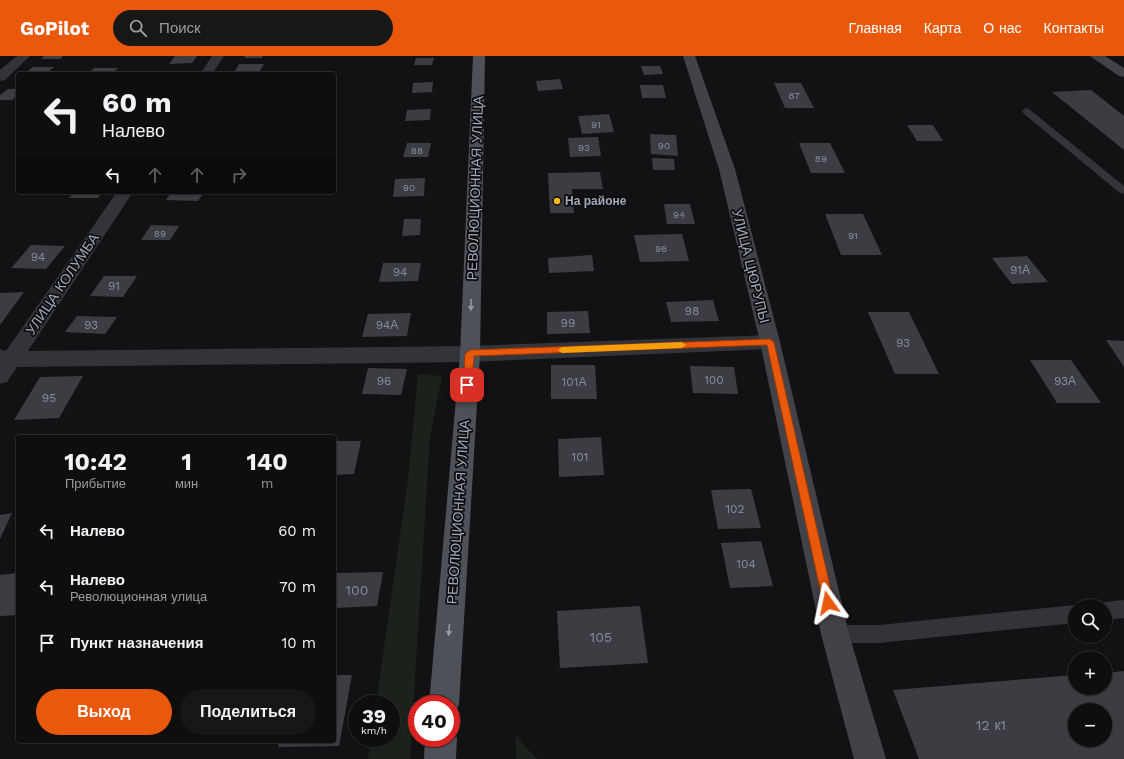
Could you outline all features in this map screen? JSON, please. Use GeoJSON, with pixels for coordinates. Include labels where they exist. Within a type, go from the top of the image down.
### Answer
{"type":"FeatureCollection","features":[{"type":"Feature","properties":{"kind":"main road","name":"РЕВОЛЮЦИОННАЯ УЛИЦА"},"geometry":{"type":"LineString","coordinates":[[445,695],[470,354],[479,56]]}},
{"type":"Feature","properties":{"kind":"main road"},"geometry":{"type":"LineString","coordinates":[[440,759],[441,747]]}},
{"type":"Feature","properties":{"kind":"street"},"geometry":{"type":"LineString","coordinates":[[0,77],[24,56]]}},
{"type":"Feature","properties":{"kind":"street"},"geometry":{"type":"LineString","coordinates":[[207,72],[218,56]]}},
{"type":"Feature","properties":{"kind":"street","name":"УЛИЦА ЦЮРУПЫ"},"geometry":{"type":"LineString","coordinates":[[689,56],[726,169],[770,342],[835,634],[870,759]]}},
{"type":"Feature","properties":{"kind":"street"},"geometry":{"type":"LineString","coordinates":[[1096,56],[1124,73]]}},
{"type":"Feature","properties":{"kind":"street","name":"УЛИЦА КОЛУМБА"},"geometry":{"type":"LineString","coordinates":[[0,376],[5,358],[124,194]]}},
{"type":"Feature","properties":{"kind":"street"},"geometry":{"type":"LineString","coordinates":[[5,358],[470,354],[770,342]]}},
{"type":"Feature","properties":{"kind":"lane"},"geometry":{"type":"LineString","coordinates":[[1026,111],[1124,191]]}},
{"type":"Feature","properties":{"kind":"lane"},"geometry":{"type":"LineString","coordinates":[[1112,610],[1124,609]]}},
{"type":"Feature","properties":{"kind":"lane"},"geometry":{"type":"LineString","coordinates":[[835,634],[879,634],[1068,615]]}},
{"type":"Feature","properties":{"kind":"shaded area"},"geometry":{"type":"Polygon","coordinates":[[[418,374],[442,376],[430,437],[414,695],[408,695],[408,747],[411,747],[410,759],[368,759],[370,747],[400,747],[400,695],[377,695],[408,479],[418,374]]]}},
{"type":"Feature","properties":{"kind":"shaded area"},"geometry":{"type":"Polygon","coordinates":[[[516,736],[537,759],[516,759],[516,736]]]}},
{"type":"Feature","properties":{"kind":"building"},"geometry":{"type":"Polygon","coordinates":[[[44,56],[63,56],[61,59],[41,59],[44,56]]]}},
{"type":"Feature","properties":{"kind":"building"},"geometry":{"type":"Polygon","coordinates":[[[175,56],[197,56],[192,63],[169,64],[175,56]]]}},
{"type":"Feature","properties":{"kind":"building"},"geometry":{"type":"Polygon","coordinates":[[[245,56],[263,56],[262,58],[244,58],[245,56]]]}},
{"type":"Feature","properties":{"kind":"building"},"geometry":{"type":"Polygon","coordinates":[[[416,58],[434,58],[432,65],[414,65],[416,58]]]}},
{"type":"Feature","properties":{"kind":"building"},"geometry":{"type":"Polygon","coordinates":[[[239,64],[264,64],[259,72],[234,72],[239,64]]]}},
{"type":"Feature","properties":{"kind":"building"},"geometry":{"type":"Polygon","coordinates":[[[641,66],[660,66],[663,74],[644,75],[641,66]]]}},
{"type":"Feature","properties":{"kind":"building"},"geometry":{"type":"Polygon","coordinates":[[[33,67],[54,67],[48,72],[27,72],[33,67]]]}},
{"type":"Feature","properties":{"kind":"building"},"geometry":{"type":"Polygon","coordinates":[[[94,68],[118,68],[114,72],[90,72],[94,68]]]}},
{"type":"Feature","properties":{"kind":"building"},"geometry":{"type":"Polygon","coordinates":[[[560,79],[563,89],[538,91],[536,81],[560,79]]]}},
{"type":"Feature","properties":{"kind":"building"},"geometry":{"type":"Polygon","coordinates":[[[433,82],[432,92],[412,93],[413,83],[433,82]]]}},
{"type":"Feature","properties":{"kind":"building"},"geometry":{"type":"Polygon","coordinates":[[[774,83],[801,83],[814,108],[785,108],[774,83]]]}},
{"type":"Feature","properties":{"kind":"building"},"geometry":{"type":"Polygon","coordinates":[[[640,85],[663,85],[666,98],[642,98],[640,85]]]}},
{"type":"Feature","properties":{"kind":"building"},"geometry":{"type":"Polygon","coordinates":[[[8,89],[16,89],[16,97],[12,100],[0,100],[0,95],[8,89]]]}},
{"type":"Feature","properties":{"kind":"building"},"geometry":{"type":"Polygon","coordinates":[[[1091,90],[1124,116],[1124,150],[1052,92],[1091,90]]]}},
{"type":"Feature","properties":{"kind":"building"},"geometry":{"type":"Polygon","coordinates":[[[431,109],[430,120],[405,121],[407,110],[431,109]]]}},
{"type":"Feature","properties":{"kind":"building"},"geometry":{"type":"Polygon","coordinates":[[[609,114],[614,132],[582,134],[578,116],[609,114]]]}},
{"type":"Feature","properties":{"kind":"building"},"geometry":{"type":"Polygon","coordinates":[[[907,125],[933,125],[943,141],[917,141],[907,125]]]}},
{"type":"Feature","properties":{"kind":"building"},"geometry":{"type":"Polygon","coordinates":[[[650,134],[676,135],[678,156],[651,154],[650,134]]]}},
{"type":"Feature","properties":{"kind":"building"},"geometry":{"type":"Polygon","coordinates":[[[598,137],[601,156],[570,157],[568,138],[598,137]]]}},
{"type":"Feature","properties":{"kind":"building"},"geometry":{"type":"Polygon","coordinates":[[[407,143],[431,143],[428,157],[403,157],[407,143]]]}},
{"type":"Feature","properties":{"kind":"building"},"geometry":{"type":"Polygon","coordinates":[[[799,143],[830,143],[845,173],[811,173],[799,143]]]}},
{"type":"Feature","properties":{"kind":"building"},"geometry":{"type":"Polygon","coordinates":[[[652,158],[674,159],[675,170],[653,170],[652,158]]]}},
{"type":"Feature","properties":{"kind":"building"},"geometry":{"type":"Polygon","coordinates":[[[600,172],[603,189],[572,189],[574,213],[550,213],[548,173],[600,172]]]}},
{"type":"Feature","properties":{"kind":"building"},"geometry":{"type":"Polygon","coordinates":[[[425,178],[424,196],[393,197],[395,179],[425,178]]]}},
{"type":"Feature","properties":{"kind":"building"},"geometry":{"type":"Polygon","coordinates":[[[72,194],[101,194],[98,198],[69,198],[72,194]]]}},
{"type":"Feature","properties":{"kind":"building"},"geometry":{"type":"Polygon","coordinates":[[[170,194],[203,194],[198,201],[166,200],[170,194]]]}},
{"type":"Feature","properties":{"kind":"building"},"geometry":{"type":"Polygon","coordinates":[[[664,204],[690,204],[695,224],[667,224],[664,204]]]}},
{"type":"Feature","properties":{"kind":"building"},"geometry":{"type":"Polygon","coordinates":[[[825,214],[863,214],[882,255],[841,255],[825,214]]]}},
{"type":"Feature","properties":{"kind":"building"},"geometry":{"type":"Polygon","coordinates":[[[404,219],[421,219],[420,235],[402,236],[404,219]]]}},
{"type":"Feature","properties":{"kind":"building"},"geometry":{"type":"Polygon","coordinates":[[[151,225],[179,226],[170,240],[141,240],[151,225]]]}},
{"type":"Feature","properties":{"kind":"building"},"geometry":{"type":"Polygon","coordinates":[[[682,234],[689,261],[640,262],[634,235],[682,234]]]}},
{"type":"Feature","properties":{"kind":"building"},"geometry":{"type":"Polygon","coordinates":[[[31,245],[65,246],[46,269],[11,268],[31,245]]]}},
{"type":"Feature","properties":{"kind":"building"},"geometry":{"type":"Polygon","coordinates":[[[592,255],[594,271],[549,273],[548,258],[592,255]]]}},
{"type":"Feature","properties":{"kind":"building"},"geometry":{"type":"Polygon","coordinates":[[[1027,256],[1048,282],[1012,284],[992,258],[1027,256]]]}},
{"type":"Feature","properties":{"kind":"building"},"geometry":{"type":"Polygon","coordinates":[[[383,263],[421,263],[418,281],[379,282],[383,263]]]}},
{"type":"Feature","properties":{"kind":"building"},"geometry":{"type":"Polygon","coordinates":[[[104,276],[137,276],[123,297],[90,296],[104,276]]]}},
{"type":"Feature","properties":{"kind":"building"},"geometry":{"type":"Polygon","coordinates":[[[24,292],[0,325],[0,293],[24,292]]]}},
{"type":"Feature","properties":{"kind":"building"},"geometry":{"type":"Polygon","coordinates":[[[713,300],[719,321],[671,322],[666,302],[713,300]]]}},
{"type":"Feature","properties":{"kind":"building"},"geometry":{"type":"Polygon","coordinates":[[[588,311],[590,333],[547,334],[547,312],[588,311]]]}},
{"type":"Feature","properties":{"kind":"building"},"geometry":{"type":"Polygon","coordinates":[[[868,312],[909,312],[939,374],[895,374],[868,312]]]}},
{"type":"Feature","properties":{"kind":"building"},"geometry":{"type":"Polygon","coordinates":[[[411,313],[407,336],[362,337],[368,314],[411,313]]]}},
{"type":"Feature","properties":{"kind":"building"},"geometry":{"type":"Polygon","coordinates":[[[77,316],[117,317],[105,334],[65,332],[77,316]]]}},
{"type":"Feature","properties":{"kind":"building"},"geometry":{"type":"Polygon","coordinates":[[[1106,340],[1124,341],[1124,367],[1106,340]]]}},
{"type":"Feature","properties":{"kind":"building"},"geometry":{"type":"Polygon","coordinates":[[[1030,360],[1071,360],[1101,403],[1057,403],[1030,360]]]}},
{"type":"Feature","properties":{"kind":"building"},"geometry":{"type":"Polygon","coordinates":[[[551,365],[595,365],[597,399],[551,399],[551,365]]]}},
{"type":"Feature","properties":{"kind":"building"},"geometry":{"type":"Polygon","coordinates":[[[690,366],[734,367],[738,394],[693,393],[690,366]]]}},
{"type":"Feature","properties":{"kind":"building"},"geometry":{"type":"Polygon","coordinates":[[[368,368],[407,369],[401,395],[362,394],[368,368]]]}},
{"type":"Feature","properties":{"kind":"building"},"geometry":{"type":"Polygon","coordinates":[[[83,376],[59,418],[14,420],[40,377],[83,376]]]}},
{"type":"Feature","properties":{"kind":"building"},"geometry":{"type":"Polygon","coordinates":[[[601,437],[604,475],[559,477],[558,439],[601,437]]]}},
{"type":"Feature","properties":{"kind":"building"},"geometry":{"type":"Polygon","coordinates":[[[336,441],[361,441],[354,474],[336,475],[336,441]]]}},
{"type":"Feature","properties":{"kind":"building"},"geometry":{"type":"Polygon","coordinates":[[[751,489],[761,528],[718,529],[711,490],[751,489]]]}},
{"type":"Feature","properties":{"kind":"building"},"geometry":{"type":"Polygon","coordinates":[[[12,513],[0,539],[0,515],[12,513]]]}},
{"type":"Feature","properties":{"kind":"building"},"geometry":{"type":"Polygon","coordinates":[[[761,541],[773,586],[730,588],[721,543],[761,541]]]}},
{"type":"Feature","properties":{"kind":"building"},"geometry":{"type":"Polygon","coordinates":[[[383,572],[377,606],[336,608],[336,573],[383,572]]]}},
{"type":"Feature","properties":{"kind":"building"},"geometry":{"type":"Polygon","coordinates":[[[16,573],[16,615],[0,616],[0,575],[16,573]]]}},
{"type":"Feature","properties":{"kind":"building"},"geometry":{"type":"Polygon","coordinates":[[[640,606],[648,663],[560,668],[557,611],[640,606]]]}},
{"type":"Feature","properties":{"kind":"building"},"geometry":{"type":"Polygon","coordinates":[[[1124,671],[1124,759],[919,759],[893,690],[1068,676],[1068,695],[1112,695],[1112,672],[1124,671]]]}},
{"type":"Feature","properties":{"kind":"building"},"geometry":{"type":"Polygon","coordinates":[[[336,675],[352,675],[348,695],[339,746],[278,747],[279,743],[336,743],[336,675]]]}},
{"type":"Feature","properties":{"kind":"slow traffic"},"geometry":{"type":"LineString","coordinates":[[562,350],[682,345]]}},
{"type":"Feature","properties":{"kind":"place","name":"На районе"},"geometry":{"type":"Point","coordinates":[557,201]}},
{"type":"Feature","properties":{"kind":"route"},"geometry":{"type":"LineString","coordinates":[[467,385],[470,354],[770,342],[828,603]]}}]}
